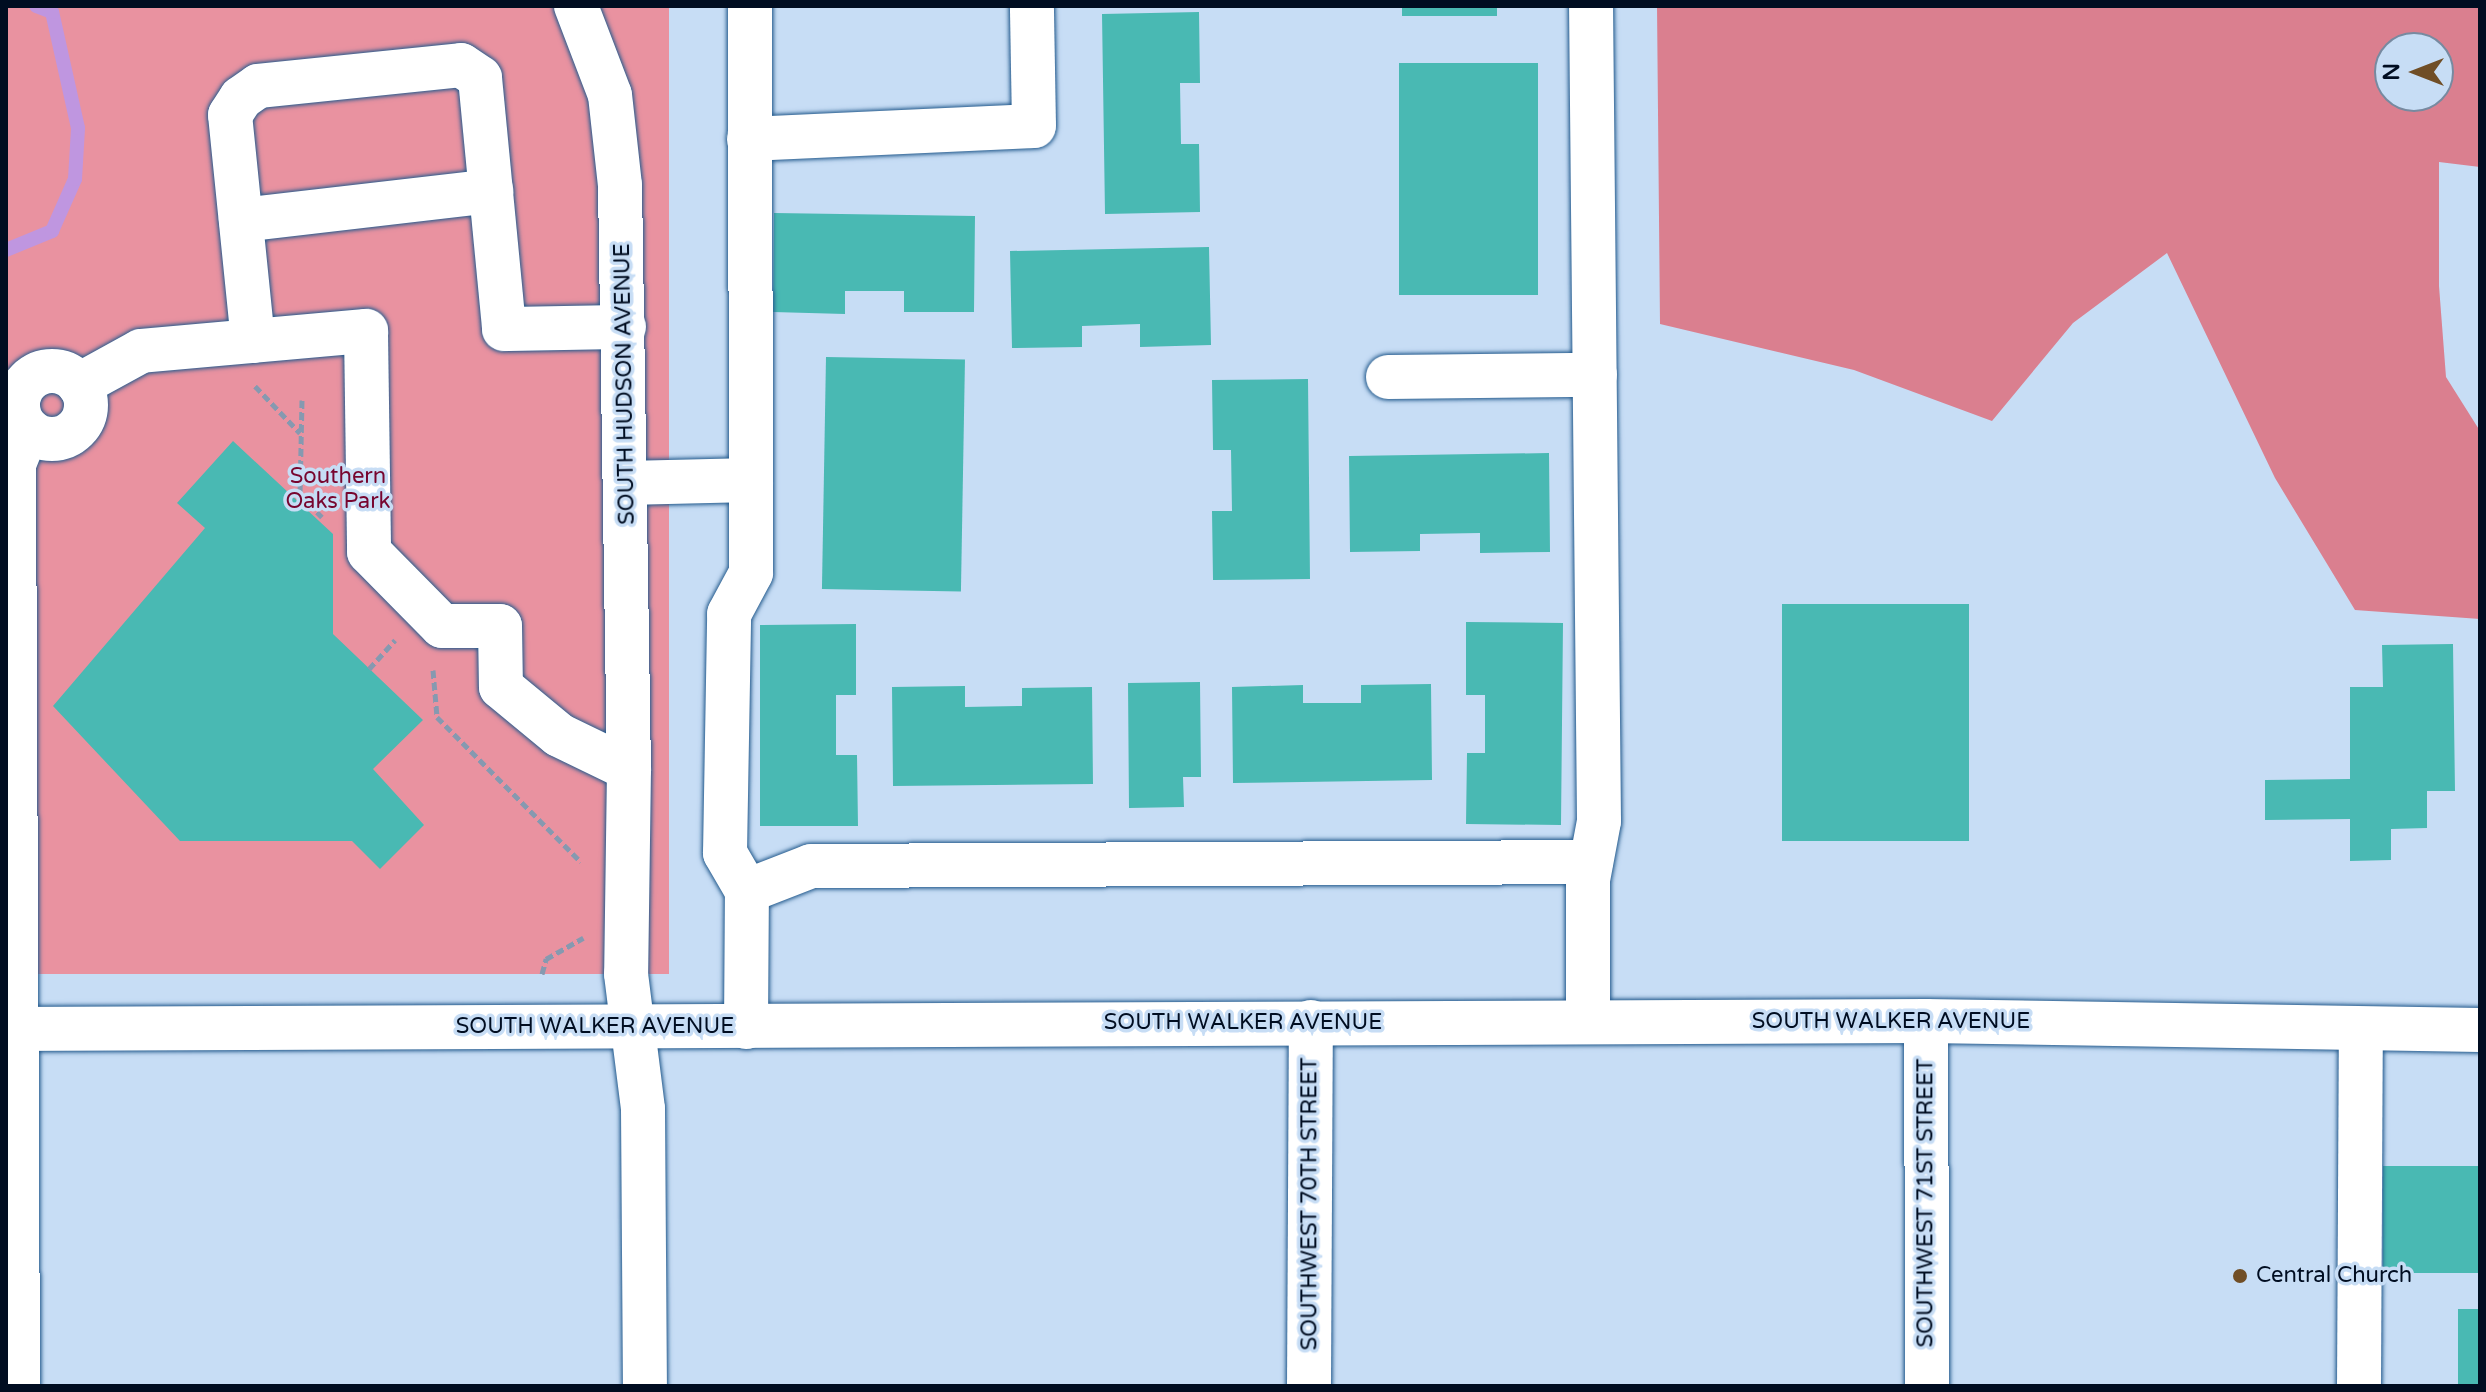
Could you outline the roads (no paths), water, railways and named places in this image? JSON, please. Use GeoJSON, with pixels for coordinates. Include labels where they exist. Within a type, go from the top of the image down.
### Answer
{"type":"FeatureCollection","features":[{"type":"Feature","properties":{"kind":"main road","name":"SOUTH HUDSON AVENUE"},"geometry":{"type":"LineString","coordinates":[[576,6],[610,95],[624,327],[629,769],[626,974],[643,1109],[645,1386]]}},
{"type":"Feature","properties":{"kind":"main road"},"geometry":{"type":"LineString","coordinates":[[746,1027],[747,891],[725,853],[729,614],[751,573],[750,6]]}},
{"type":"Feature","properties":{"kind":"main road"},"geometry":{"type":"LineString","coordinates":[[749,139],[1034,126],[1032,6]]}},
{"type":"Feature","properties":{"kind":"main road"},"geometry":{"type":"LineString","coordinates":[[1588,1022],[1591,862],[1599,821],[1591,6]]}},
{"type":"Feature","properties":{"kind":"main road"},"geometry":{"type":"LineString","coordinates":[[253,341],[230,115],[258,86],[461,65],[480,78],[504,329],[624,327]]}},
{"type":"Feature","properties":{"kind":"main road"},"geometry":{"type":"LineString","coordinates":[[241,220],[491,191]]}},
{"type":"Feature","properties":{"kind":"main road"},"geometry":{"type":"LineString","coordinates":[[18,1386],[11,1029],[14,464],[28,430],[17,407],[27,381],[56,371],[79,385],[141,351],[366,331],[369,552],[442,626],[500,626],[501,687],[559,735],[629,769]]}},
{"type":"Feature","properties":{"kind":"main road"},"geometry":{"type":"LineString","coordinates":[[1388,377],[1595,375]]}},
{"type":"Feature","properties":{"kind":"main road"},"geometry":{"type":"LineString","coordinates":[[627,483],[751,480]]}},
{"type":"Feature","properties":{"kind":"main road"},"geometry":{"type":"LineString","coordinates":[[747,891],[811,866],[1591,862]]}},
{"type":"Feature","properties":{"kind":"main road","name":"SOUTH WALKER AVENUE"},"geometry":{"type":"LineString","coordinates":[[11,1029],[1926,1021],[2361,1031],[2480,1030]]}},
{"type":"Feature","properties":{"kind":"main road","name":"SOUTHWEST 71ST STREET"},"geometry":{"type":"LineString","coordinates":[[1926,1021],[1927,1386]]}},
{"type":"Feature","properties":{"kind":"main road","name":"SOUTHWEST 70TH STREET"},"geometry":{"type":"LineString","coordinates":[[1309,1386],[1311,1022]]}},
{"type":"Feature","properties":{"kind":"main road"},"geometry":{"type":"LineString","coordinates":[[2359,1386],[2361,1031]]}},
{"type":"Feature","properties":{"kind":"waterway"},"geometry":{"type":"LineString","coordinates":[[6,250],[52,231],[75,179],[78,128],[52,12],[36,6]]}},
{"type":"Feature","properties":{"kind":"place","name":"Central Church"},"geometry":{"type":"Point","coordinates":[2240,1276]}},
{"type":"Feature","properties":{"kind":"park label","name":"Southern Oaks Park"},"geometry":{"type":"Point","coordinates":[338,488]}}]}
